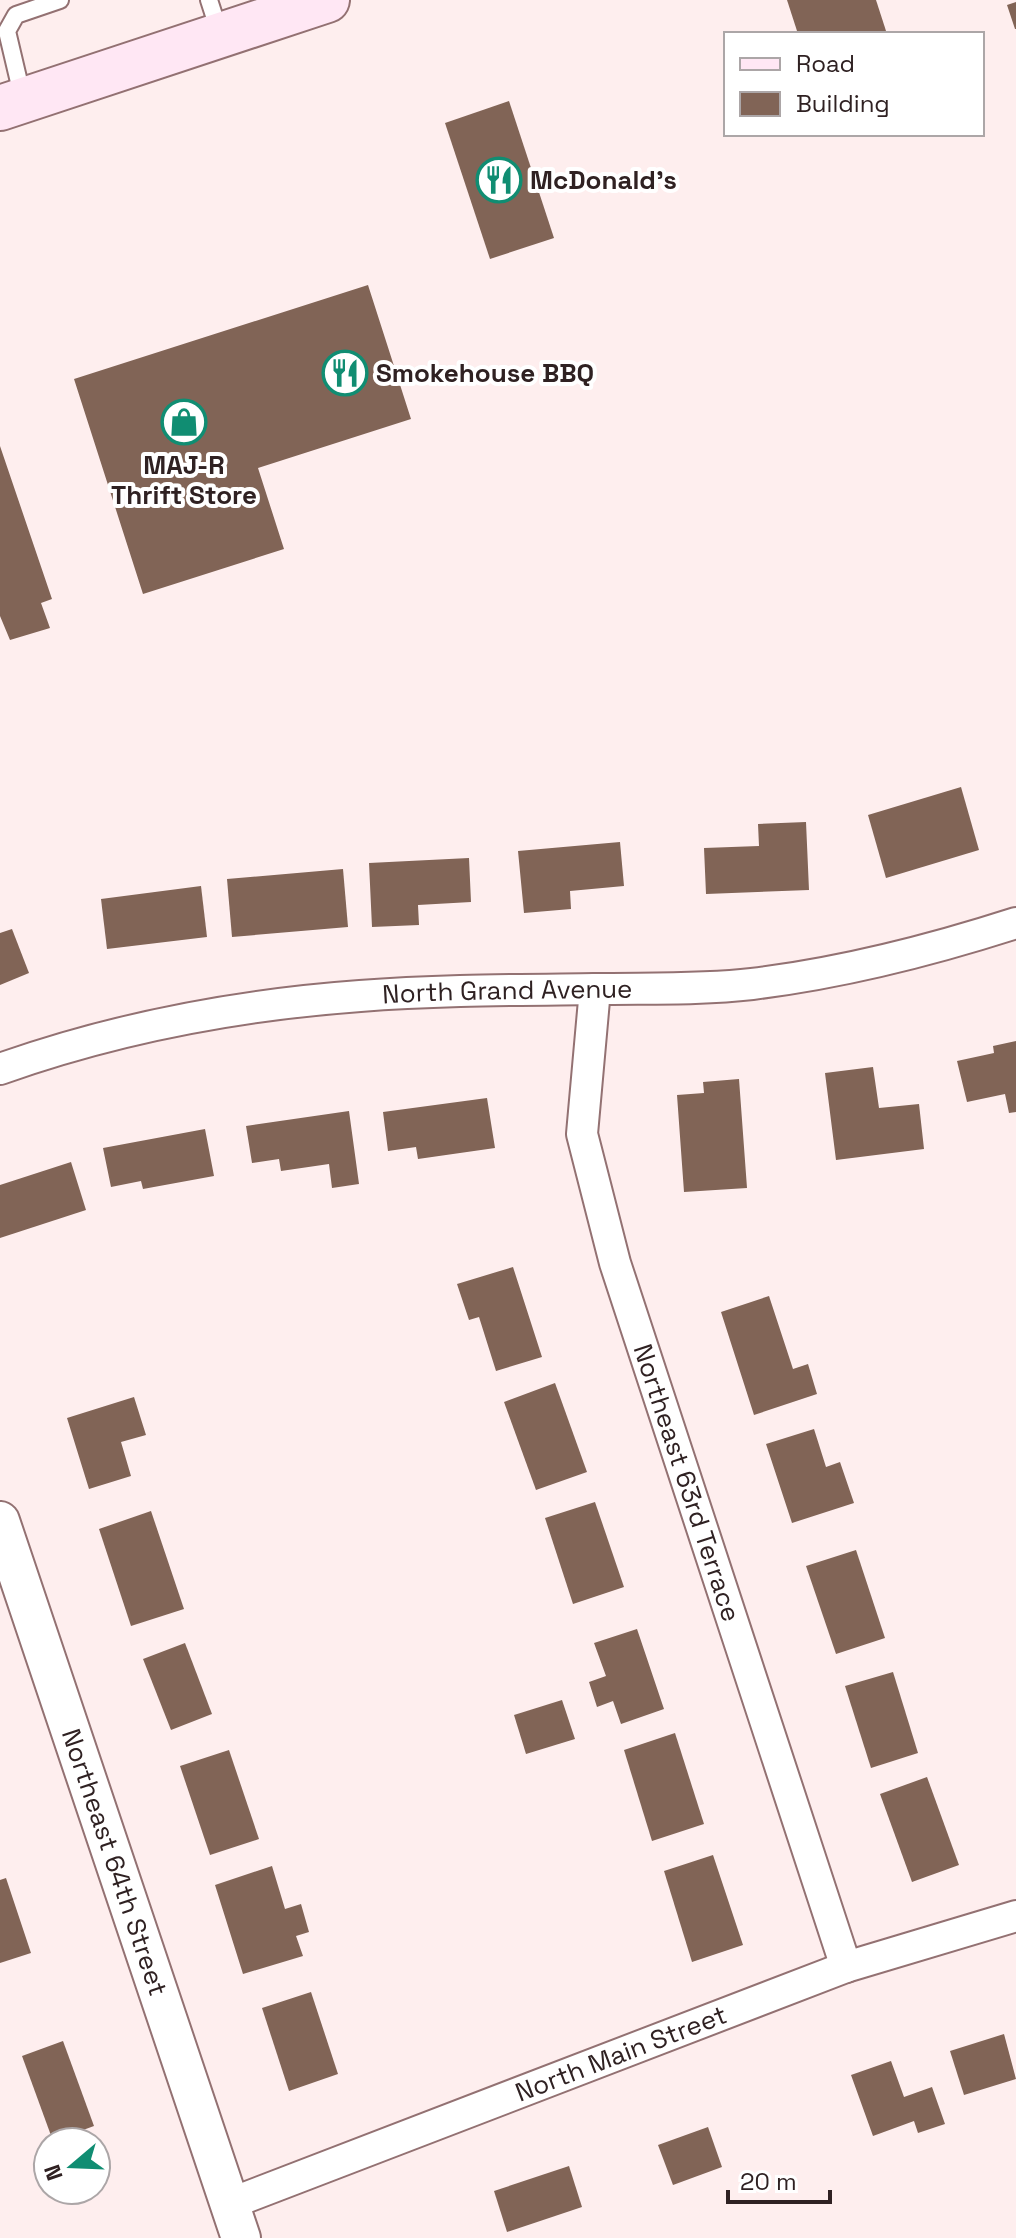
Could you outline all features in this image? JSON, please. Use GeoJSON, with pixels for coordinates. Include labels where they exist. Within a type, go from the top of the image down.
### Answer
{"type":"FeatureCollection","features":[{"type":"Feature","properties":{"kind":"main road"},"geometry":{"type":"LineString","coordinates":[[12,104],[215,18],[327,0]]}},
{"type":"Feature","properties":{"kind":"street","name":"North Grand Avenue"},"geometry":{"type":"LineString","coordinates":[[0,1069],[68,1045],[165,1022],[262,1005],[361,995],[673,989],[750,984],[865,966],[941,947],[1016,923]]}},
{"type":"Feature","properties":{"kind":"street","name":"Northeast 63rd Terrace"},"geometry":{"type":"LineString","coordinates":[[595,989],[582,1134],[608,1234],[846,1967]]}},
{"type":"Feature","properties":{"kind":"street","name":"Northeast 64th Street"},"geometry":{"type":"LineString","coordinates":[[0,1521],[235,2221]]}},
{"type":"Feature","properties":{"kind":"street","name":"North Main Street"},"geometry":{"type":"LineString","coordinates":[[235,2221],[846,1967],[1016,1916]]}},
{"type":"Feature","properties":{"kind":"lane"},"geometry":{"type":"LineString","coordinates":[[12,104],[8,16],[60,0]]}},
{"type":"Feature","properties":{"kind":"building"},"geometry":{"type":"Polygon","coordinates":[[[787,0],[876,0],[886,32],[797,32],[787,0]]]}},
{"type":"Feature","properties":{"kind":"building"},"geometry":{"type":"Polygon","coordinates":[[[1016,2],[1016,29],[1015,29],[1007,5],[1016,2]]]}},
{"type":"Feature","properties":{"kind":"building","name":"McDonald's"},"geometry":{"type":"Polygon","coordinates":[[[509,101],[554,238],[490,259],[445,123],[509,101]]]}},
{"type":"Feature","properties":{"kind":"building"},"geometry":{"type":"Polygon","coordinates":[[[368,285],[411,419],[258,468],[284,549],[143,594],[74,379],[368,285]]]}},
{"type":"Feature","properties":{"kind":"building"},"geometry":{"type":"Polygon","coordinates":[[[0,446],[52,599],[41,603],[50,628],[10,640],[0,616],[0,446]]]}},
{"type":"Feature","properties":{"kind":"building"},"geometry":{"type":"Polygon","coordinates":[[[961,787],[979,850],[886,878],[868,815],[961,787]]]}},
{"type":"Feature","properties":{"kind":"building"},"geometry":{"type":"Polygon","coordinates":[[[806,822],[809,890],[706,894],[704,848],[759,846],[758,824],[806,822]]]}},
{"type":"Feature","properties":{"kind":"building"},"geometry":{"type":"Polygon","coordinates":[[[620,842],[624,886],[570,891],[571,909],[524,913],[518,851],[620,842]]]}},
{"type":"Feature","properties":{"kind":"building"},"geometry":{"type":"Polygon","coordinates":[[[469,858],[471,902],[418,905],[419,925],[372,927],[369,863],[469,858]]]}},
{"type":"Feature","properties":{"kind":"building"},"geometry":{"type":"Polygon","coordinates":[[[343,869],[348,927],[232,937],[227,879],[343,869]]]}},
{"type":"Feature","properties":{"kind":"building"},"geometry":{"type":"Polygon","coordinates":[[[201,886],[207,937],[107,949],[101,899],[201,886]]]}},
{"type":"Feature","properties":{"kind":"building"},"geometry":{"type":"Polygon","coordinates":[[[12,929],[29,973],[0,985],[0,933],[12,929]]]}},
{"type":"Feature","properties":{"kind":"building"},"geometry":{"type":"Polygon","coordinates":[[[1016,1041],[1016,1112],[1009,1113],[1005,1094],[967,1102],[957,1061],[994,1053],[993,1046],[1016,1041]]]}},
{"type":"Feature","properties":{"kind":"building"},"geometry":{"type":"Polygon","coordinates":[[[873,1067],[879,1108],[919,1104],[924,1149],[836,1160],[825,1073],[873,1067]]]}},
{"type":"Feature","properties":{"kind":"building"},"geometry":{"type":"Polygon","coordinates":[[[739,1079],[747,1188],[684,1192],[677,1095],[704,1093],[703,1082],[739,1079]]]}},
{"type":"Feature","properties":{"kind":"building"},"geometry":{"type":"Polygon","coordinates":[[[487,1098],[495,1148],[418,1159],[416,1147],[388,1151],[383,1112],[487,1098]]]}},
{"type":"Feature","properties":{"kind":"building"},"geometry":{"type":"Polygon","coordinates":[[[349,1111],[359,1184],[332,1188],[329,1164],[281,1171],[279,1159],[252,1163],[246,1126],[349,1111]]]}},
{"type":"Feature","properties":{"kind":"building"},"geometry":{"type":"Polygon","coordinates":[[[205,1129],[214,1176],[143,1189],[141,1181],[111,1187],[103,1148],[205,1129]]]}},
{"type":"Feature","properties":{"kind":"building"},"geometry":{"type":"Polygon","coordinates":[[[71,1162],[86,1210],[0,1238],[0,1185],[71,1162]]]}},
{"type":"Feature","properties":{"kind":"building"},"geometry":{"type":"Polygon","coordinates":[[[513,1267],[542,1357],[496,1371],[479,1317],[469,1320],[457,1284],[513,1267]]]}},
{"type":"Feature","properties":{"kind":"building"},"geometry":{"type":"Polygon","coordinates":[[[769,1296],[793,1369],[808,1364],[817,1394],[754,1415],[721,1312],[769,1296]]]}},
{"type":"Feature","properties":{"kind":"building"},"geometry":{"type":"Polygon","coordinates":[[[555,1383],[587,1472],[536,1490],[504,1402],[555,1383]]]}},
{"type":"Feature","properties":{"kind":"building"},"geometry":{"type":"Polygon","coordinates":[[[134,1397],[146,1435],[121,1442],[131,1476],[89,1489],[67,1418],[134,1397]]]}},
{"type":"Feature","properties":{"kind":"building"},"geometry":{"type":"Polygon","coordinates":[[[814,1429],[826,1467],[840,1462],[854,1503],[792,1523],[766,1444],[814,1429]]]}},
{"type":"Feature","properties":{"kind":"building"},"geometry":{"type":"Polygon","coordinates":[[[595,1502],[624,1587],[573,1604],[545,1518],[595,1502]]]}},
{"type":"Feature","properties":{"kind":"building"},"geometry":{"type":"Polygon","coordinates":[[[151,1511],[184,1609],[131,1626],[99,1529],[151,1511]]]}},
{"type":"Feature","properties":{"kind":"building"},"geometry":{"type":"Polygon","coordinates":[[[856,1550],[885,1638],[836,1654],[806,1566],[856,1550]]]}},
{"type":"Feature","properties":{"kind":"building"},"geometry":{"type":"Polygon","coordinates":[[[637,1629],[664,1709],[621,1724],[613,1701],[597,1707],[589,1682],[606,1676],[594,1643],[637,1629]]]}},
{"type":"Feature","properties":{"kind":"building"},"geometry":{"type":"Polygon","coordinates":[[[185,1643],[212,1714],[171,1730],[143,1659],[185,1643]]]}},
{"type":"Feature","properties":{"kind":"building"},"geometry":{"type":"Polygon","coordinates":[[[893,1672],[918,1753],[871,1768],[845,1686],[893,1672]]]}},
{"type":"Feature","properties":{"kind":"building"},"geometry":{"type":"Polygon","coordinates":[[[562,1700],[575,1739],[526,1754],[514,1715],[562,1700]]]}},
{"type":"Feature","properties":{"kind":"building"},"geometry":{"type":"Polygon","coordinates":[[[675,1733],[704,1824],[652,1841],[624,1750],[675,1733]]]}},
{"type":"Feature","properties":{"kind":"building"},"geometry":{"type":"Polygon","coordinates":[[[229,1750],[259,1839],[210,1855],[180,1766],[229,1750]]]}},
{"type":"Feature","properties":{"kind":"building"},"geometry":{"type":"Polygon","coordinates":[[[927,1777],[959,1865],[912,1882],[880,1794],[927,1777]]]}},
{"type":"Feature","properties":{"kind":"building"},"geometry":{"type":"Polygon","coordinates":[[[713,1855],[743,1945],[692,1962],[664,1871],[713,1855]]]}},
{"type":"Feature","properties":{"kind":"building"},"geometry":{"type":"Polygon","coordinates":[[[272,1866],[285,1909],[301,1904],[309,1932],[296,1936],[303,1956],[243,1974],[215,1885],[272,1866]]]}},
{"type":"Feature","properties":{"kind":"building"},"geometry":{"type":"Polygon","coordinates":[[[6,1878],[31,1953],[0,1963],[0,1880],[6,1878]]]}},
{"type":"Feature","properties":{"kind":"building"},"geometry":{"type":"Polygon","coordinates":[[[311,1992],[338,2074],[289,2091],[262,2008],[311,1992]]]}},
{"type":"Feature","properties":{"kind":"building"},"geometry":{"type":"Polygon","coordinates":[[[1004,2034],[1016,2079],[964,2095],[950,2051],[1004,2034]]]}},
{"type":"Feature","properties":{"kind":"building"},"geometry":{"type":"Polygon","coordinates":[[[63,2041],[94,2126],[48,2126],[22,2056],[63,2041]]]}},
{"type":"Feature","properties":{"kind":"building"},"geometry":{"type":"Polygon","coordinates":[[[891,2061],[904,2097],[932,2087],[945,2124],[918,2133],[914,2121],[873,2136],[851,2075],[891,2061]]]}},
{"type":"Feature","properties":{"kind":"building"},"geometry":{"type":"Polygon","coordinates":[[[708,2127],[722,2167],[673,2185],[658,2145],[708,2127]]]}},
{"type":"Feature","properties":{"kind":"building"},"geometry":{"type":"Polygon","coordinates":[[[569,2166],[582,2207],[507,2232],[494,2191],[569,2166]]]}},
{"type":"Feature","properties":{"kind":"place","name":"McDonald's"},"geometry":{"type":"Point","coordinates":[499,180]}},
{"type":"Feature","properties":{"kind":"place","name":"Smokehouse BBQ"},"geometry":{"type":"Point","coordinates":[345,373]}},
{"type":"Feature","properties":{"kind":"place","name":"MAJ-R Thrift Store"},"geometry":{"type":"Point","coordinates":[184,422]}}]}
